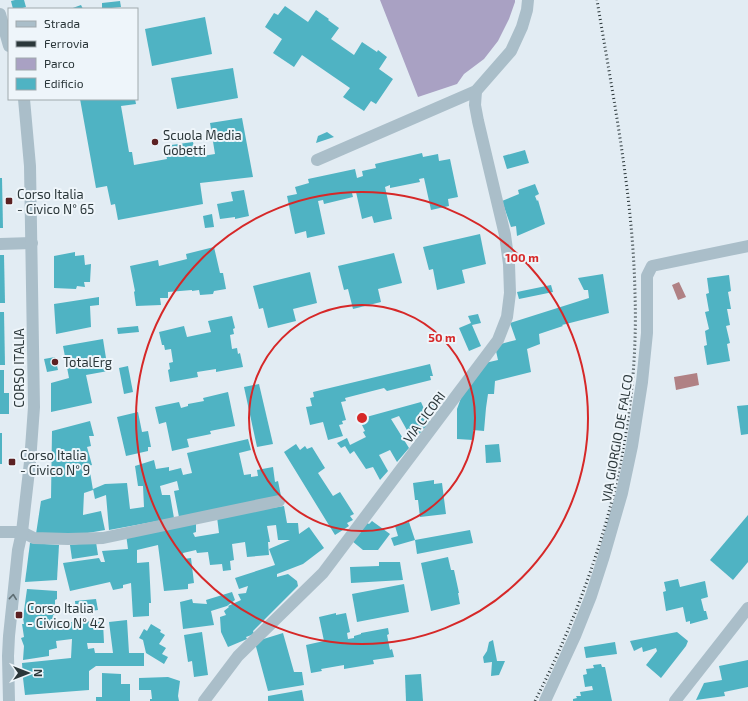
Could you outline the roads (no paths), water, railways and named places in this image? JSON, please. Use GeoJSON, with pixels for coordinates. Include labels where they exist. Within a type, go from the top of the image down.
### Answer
{"type":"FeatureCollection","features":[{"type":"Feature","properties":{"kind":"street"},"geometry":{"type":"LineString","coordinates":[[317,160],[476,91],[511,51],[522,27],[528,0]]}},
{"type":"Feature","properties":{"kind":"street"},"geometry":{"type":"LineString","coordinates":[[0,14],[8,42]]}},
{"type":"Feature","properties":{"kind":"street","name":"VIA CICORI"},"geometry":{"type":"LineString","coordinates":[[204,701],[238,656],[323,573],[498,340],[507,317],[510,293],[509,264],[505,236],[478,121],[475,105],[476,91]]}},
{"type":"Feature","properties":{"kind":"street","name":"CORSO ITALIA"},"geometry":{"type":"LineString","coordinates":[[9,701],[9,636],[18,550],[22,532],[30,462],[34,407],[30,166],[24,100]]}},
{"type":"Feature","properties":{"kind":"street"},"geometry":{"type":"LineString","coordinates":[[0,244],[32,243]]}},
{"type":"Feature","properties":{"kind":"street","name":"VIA GIORGIO DE FALCO"},"geometry":{"type":"LineString","coordinates":[[545,701],[575,636],[590,596],[603,559],[622,493],[632,446],[642,382],[647,333],[648,276],[652,266],[748,246]]}},
{"type":"Feature","properties":{"kind":"street"},"geometry":{"type":"LineString","coordinates":[[0,532],[22,532],[34,538],[103,538],[279,501]]}},
{"type":"Feature","properties":{"kind":"street"},"geometry":{"type":"LineString","coordinates":[[675,701],[748,608]]}},
{"type":"Feature","properties":{"kind":"railway"},"geometry":{"type":"LineString","coordinates":[[535,701],[560,650],[588,579],[604,529],[621,463],[631,396],[634,362],[635,294],[630,220],[616,110],[597,0]]}},
{"type":"Feature","properties":{"kind":"place","name":"Scuola Media Gobetti"},"geometry":{"type":"Point","coordinates":[155,142]}},
{"type":"Feature","properties":{"kind":"place","name":"Corso Italia - Civico N° 65"},"geometry":{"type":"Point","coordinates":[9,201]}},
{"type":"Feature","properties":{"kind":"place","name":"TotalErg"},"geometry":{"type":"Point","coordinates":[55,362]}},
{"type":"Feature","properties":{"kind":"place","name":"Corso Italia - Civico N° 9"},"geometry":{"type":"Point","coordinates":[12,462]}},
{"type":"Feature","properties":{"kind":"place","name":"Corso Italia - Civico N° 42"},"geometry":{"type":"Point","coordinates":[19,615]}}]}
